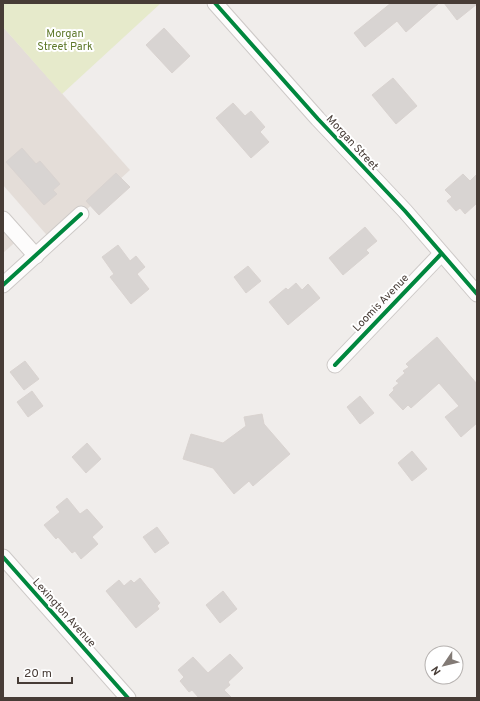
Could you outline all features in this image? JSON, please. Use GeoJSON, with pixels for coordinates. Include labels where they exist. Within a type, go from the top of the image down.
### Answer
{"type":"FeatureCollection","features":[{"type":"Feature","properties":{"kind":"street","name":"Morgan Street"},"geometry":{"type":"LineString","coordinates":[[215,3],[318,119],[404,211],[477,294]]}},
{"type":"Feature","properties":{"kind":"street"},"geometry":{"type":"LineString","coordinates":[[3,285],[80,214]]}},
{"type":"Feature","properties":{"kind":"street"},"geometry":{"type":"LineString","coordinates":[[3,219],[36,256]]}},
{"type":"Feature","properties":{"kind":"street","name":"Loomis Avenue"},"geometry":{"type":"LineString","coordinates":[[335,365],[441,254]]}},
{"type":"Feature","properties":{"kind":"street","name":"Lexington Avenue"},"geometry":{"type":"LineString","coordinates":[[3,557],[128,698]]}},
{"type":"Feature","properties":{"kind":"shaded area"},"geometry":{"type":"Polygon","coordinates":[[[3,27],[130,170],[52,241],[3,185],[3,27]]]}},
{"type":"Feature","properties":{"kind":"shaded area"},"geometry":{"type":"Polygon","coordinates":[[[3,222],[20,238],[3,253],[3,222]]]}},
{"type":"Feature","properties":{"kind":"green space","name":"Morgan Street Park"},"geometry":{"type":"Polygon","coordinates":[[[3,3],[161,3],[62,94],[3,27],[3,3]]]}},
{"type":"Feature","properties":{"kind":"building"},"geometry":{"type":"Polygon","coordinates":[[[391,3],[439,3],[406,32],[397,21],[365,47],[354,33],[391,3]]]}},
{"type":"Feature","properties":{"kind":"building"},"geometry":{"type":"Polygon","coordinates":[[[444,3],[477,3],[477,4],[457,20],[444,3]]]}},
{"type":"Feature","properties":{"kind":"building"},"geometry":{"type":"Polygon","coordinates":[[[164,28],[190,56],[172,73],[146,45],[164,28]]]}},
{"type":"Feature","properties":{"kind":"building"},"geometry":{"type":"Polygon","coordinates":[[[393,78],[417,106],[396,124],[372,95],[393,78]]]}},
{"type":"Feature","properties":{"kind":"building"},"geometry":{"type":"Polygon","coordinates":[[[233,103],[245,116],[251,111],[265,127],[260,132],[269,142],[251,158],[216,118],[233,103]]]}},
{"type":"Feature","properties":{"kind":"building"},"geometry":{"type":"Polygon","coordinates":[[[22,148],[36,164],[40,161],[60,184],[53,190],[57,194],[44,205],[6,162],[22,148]]]}},
{"type":"Feature","properties":{"kind":"building"},"geometry":{"type":"Polygon","coordinates":[[[116,173],[130,187],[99,215],[86,201],[116,173]]]}},
{"type":"Feature","properties":{"kind":"building"},"geometry":{"type":"Polygon","coordinates":[[[463,174],[470,181],[477,174],[477,203],[465,214],[460,208],[456,211],[447,201],[452,197],[445,190],[463,174]]]}},
{"type":"Feature","properties":{"kind":"building"},"geometry":{"type":"Polygon","coordinates":[[[365,227],[377,241],[366,250],[369,253],[343,275],[329,258],[365,227]]]}},
{"type":"Feature","properties":{"kind":"building"},"geometry":{"type":"Polygon","coordinates":[[[118,245],[130,261],[136,256],[145,267],[137,274],[149,289],[131,304],[110,277],[114,274],[102,257],[118,245]]]}},
{"type":"Feature","properties":{"kind":"building"},"geometry":{"type":"Polygon","coordinates":[[[248,266],[261,281],[246,293],[234,277],[248,266]]]}},
{"type":"Feature","properties":{"kind":"building"},"geometry":{"type":"Polygon","coordinates":[[[296,283],[302,290],[308,284],[320,298],[288,325],[269,302],[286,288],[288,290],[296,283]]]}},
{"type":"Feature","properties":{"kind":"building"},"geometry":{"type":"Polygon","coordinates":[[[437,337],[477,384],[477,423],[461,437],[445,417],[459,406],[439,383],[411,408],[408,405],[403,410],[389,395],[394,390],[393,388],[399,383],[396,381],[405,373],[403,371],[409,367],[406,364],[437,337]]]}},
{"type":"Feature","properties":{"kind":"building"},"geometry":{"type":"Polygon","coordinates":[[[25,361],[39,379],[24,390],[10,372],[25,361]]]}},
{"type":"Feature","properties":{"kind":"building"},"geometry":{"type":"Polygon","coordinates":[[[32,391],[43,406],[28,417],[17,402],[32,391]]]}},
{"type":"Feature","properties":{"kind":"building"},"geometry":{"type":"Polygon","coordinates":[[[360,396],[374,413],[360,424],[347,407],[360,396]]]}},
{"type":"Feature","properties":{"kind":"building"},"geometry":{"type":"Polygon","coordinates":[[[262,414],[264,424],[290,454],[253,486],[249,481],[234,494],[213,468],[183,459],[191,434],[223,443],[246,426],[244,417],[262,414]]]}},
{"type":"Feature","properties":{"kind":"building"},"geometry":{"type":"Polygon","coordinates":[[[87,443],[101,459],[86,473],[72,457],[87,443]]]}},
{"type":"Feature","properties":{"kind":"building"},"geometry":{"type":"Polygon","coordinates":[[[412,451],[427,469],[412,481],[398,463],[412,451]]]}},
{"type":"Feature","properties":{"kind":"building"},"geometry":{"type":"Polygon","coordinates":[[[67,498],[80,514],[87,509],[103,527],[92,537],[98,544],[81,559],[75,551],[72,553],[58,537],[56,539],[44,525],[60,512],[56,507],[67,498]]]}},
{"type":"Feature","properties":{"kind":"building"},"geometry":{"type":"Polygon","coordinates":[[[157,527],[169,543],[155,553],[143,537],[157,527]]]}},
{"type":"Feature","properties":{"kind":"building"},"geometry":{"type":"Polygon","coordinates":[[[140,578],[160,603],[157,606],[159,609],[136,628],[106,591],[119,580],[124,586],[131,580],[134,583],[140,578]]]}},
{"type":"Feature","properties":{"kind":"building"},"geometry":{"type":"Polygon","coordinates":[[[223,591],[237,609],[220,623],[206,605],[223,591]]]}},
{"type":"Feature","properties":{"kind":"building"},"geometry":{"type":"Polygon","coordinates":[[[230,654],[243,668],[228,682],[230,685],[224,690],[232,698],[199,698],[192,690],[189,692],[180,681],[184,677],[178,670],[193,657],[208,673],[230,654]]]}},
{"type":"Feature","properties":{"kind":"cycle path"},"geometry":{"type":"LineString","coordinates":[[215,3],[318,119],[405,211],[477,294]]}},
{"type":"Feature","properties":{"kind":"cycle path"},"geometry":{"type":"LineString","coordinates":[[3,285],[81,214]]}},
{"type":"Feature","properties":{"kind":"cycle path"},"geometry":{"type":"LineString","coordinates":[[335,365],[441,254]]}},
{"type":"Feature","properties":{"kind":"cycle path"},"geometry":{"type":"LineString","coordinates":[[3,557],[128,698]]}}]}
